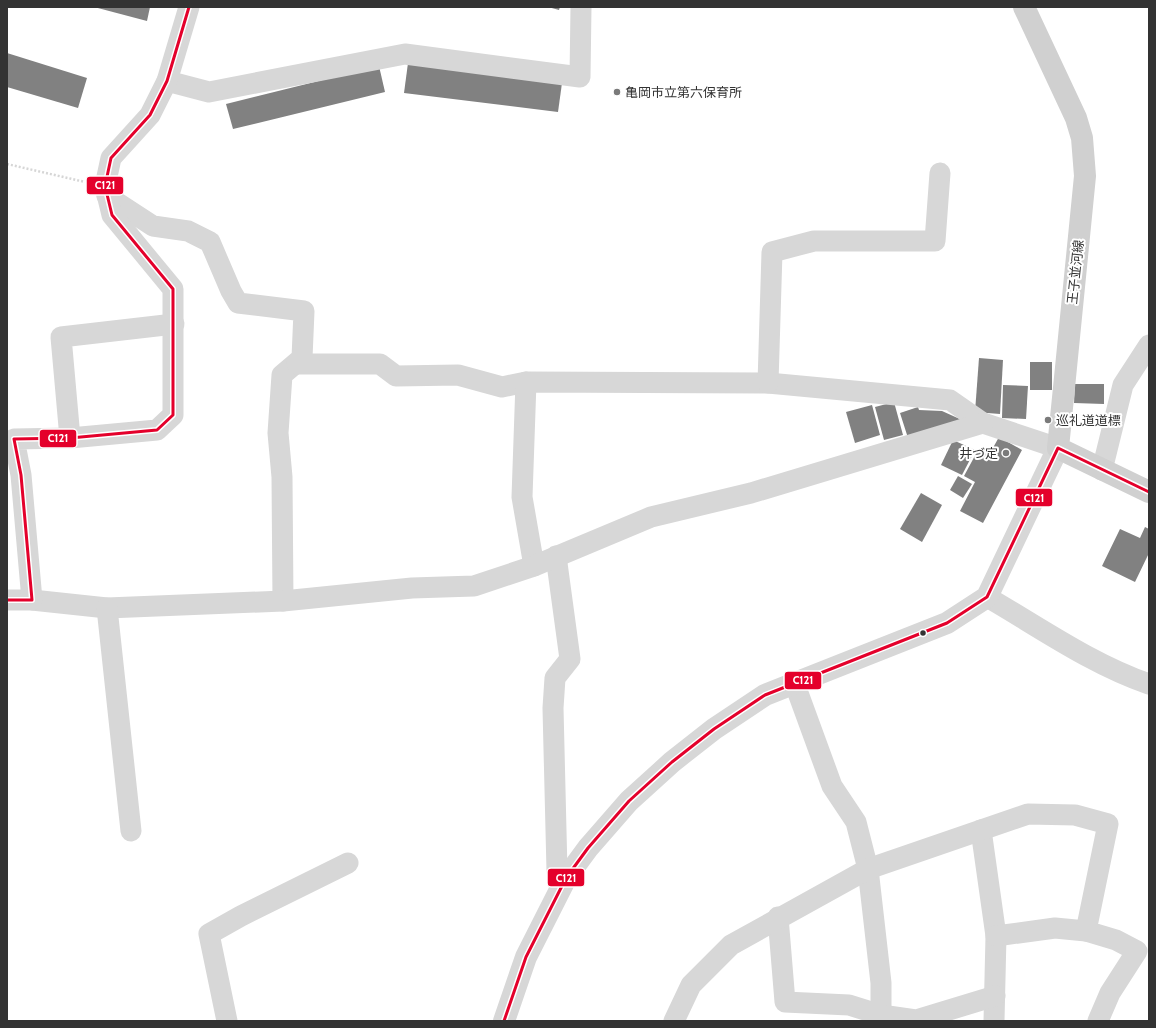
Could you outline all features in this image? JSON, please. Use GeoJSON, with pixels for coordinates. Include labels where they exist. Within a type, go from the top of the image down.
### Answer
{"type":"FeatureCollection","features":[{"type":"Feature","properties":{"kind":"main road","name":"王子並河線"},"geometry":{"type":"LineString","coordinates":[[1024,7],[1076,118],[1082,138],[1085,176],[1058,448]]}},
{"type":"Feature","properties":{"kind":"main road"},"geometry":{"type":"LineString","coordinates":[[1058,448],[1149,492]]}},
{"type":"Feature","properties":{"kind":"street"},"geometry":{"type":"LineString","coordinates":[[32,600],[21,475],[10,431],[70,438],[157,430],[173,415],[173,289],[112,214],[106,191],[111,158],[150,115],[167,82],[189,7]]}},
{"type":"Feature","properties":{"kind":"street"},"geometry":{"type":"LineString","coordinates":[[167,82],[209,92],[405,54],[580,77],[581,7]]}},
{"type":"Feature","properties":{"kind":"street"},"geometry":{"type":"LineString","coordinates":[[768,383],[772,252],[814,240],[935,241],[940,173]]}},
{"type":"Feature","properties":{"kind":"street"},"geometry":{"type":"LineString","coordinates":[[106,191],[153,226],[188,230],[210,242],[231,291],[238,303],[304,311],[302,358],[297,364],[282,375],[278,433],[282,478],[283,601]]}},
{"type":"Feature","properties":{"kind":"street"},"geometry":{"type":"LineString","coordinates":[[70,438],[61,337],[174,324]]}},
{"type":"Feature","properties":{"kind":"street"},"geometry":{"type":"LineString","coordinates":[[1102,470],[1123,385],[1149,345]]}},
{"type":"Feature","properties":{"kind":"street"},"geometry":{"type":"LineString","coordinates":[[297,364],[380,364],[396,376],[458,375],[502,387],[526,382],[768,383],[950,400],[983,423],[1058,448],[987,597],[947,623],[764,695],[714,729],[672,762],[629,801],[588,848],[566,878],[526,957],[504,1021]]}},
{"type":"Feature","properties":{"kind":"street"},"geometry":{"type":"LineString","coordinates":[[526,382],[522,497],[534,566]]}},
{"type":"Feature","properties":{"kind":"street"},"geometry":{"type":"LineString","coordinates":[[7,600],[32,600],[107,608],[283,601],[412,588],[474,586],[534,566],[651,517],[751,493],[983,423]]}},
{"type":"Feature","properties":{"kind":"street"},"geometry":{"type":"LineString","coordinates":[[556,556],[570,659],[555,678],[553,708],[557,871],[566,878]]}},
{"type":"Feature","properties":{"kind":"street"},"geometry":{"type":"LineString","coordinates":[[987,597],[1083,653],[1133,678],[1149,684]]}},
{"type":"Feature","properties":{"kind":"street"},"geometry":{"type":"LineString","coordinates":[[107,608],[131,831]]}},
{"type":"Feature","properties":{"kind":"street"},"geometry":{"type":"LineString","coordinates":[[794,682],[832,786],[856,822],[868,869],[881,983],[870,1016]]}},
{"type":"Feature","properties":{"kind":"street"},"geometry":{"type":"LineString","coordinates":[[674,1021],[691,985],[731,945],[778,917],[868,869],[1028,814],[1075,815],[1108,824],[1086,932]]}},
{"type":"Feature","properties":{"kind":"street"},"geometry":{"type":"LineString","coordinates":[[981,830],[996,936],[994,1021]]}},
{"type":"Feature","properties":{"kind":"street"},"geometry":{"type":"LineString","coordinates":[[227,1021],[209,934],[241,916],[348,863]]}},
{"type":"Feature","properties":{"kind":"street"},"geometry":{"type":"LineString","coordinates":[[778,917],[785,1002],[849,1005],[870,1016],[916,1020],[995,996]]}},
{"type":"Feature","properties":{"kind":"street"},"geometry":{"type":"LineString","coordinates":[[996,936],[1056,928],[1086,932],[1116,940],[1143,951],[1110,993],[1098,1021]]}},
{"type":"Feature","properties":{"kind":"path"},"geometry":{"type":"LineString","coordinates":[[7,164],[106,191]]}},
{"type":"Feature","properties":{"kind":"building"},"geometry":{"type":"Polygon","coordinates":[[[94,7],[150,7],[147,21],[94,7]]]}},
{"type":"Feature","properties":{"kind":"building"},"geometry":{"type":"Polygon","coordinates":[[[548,7],[560,7],[559,10],[548,7]]]}},
{"type":"Feature","properties":{"kind":"building"},"geometry":{"type":"Polygon","coordinates":[[[7,53],[87,78],[78,108],[7,87],[7,53]]]}},
{"type":"Feature","properties":{"kind":"building"},"geometry":{"type":"Polygon","coordinates":[[[408,63],[562,83],[558,112],[404,93],[408,63]]]}},
{"type":"Feature","properties":{"kind":"building"},"geometry":{"type":"Polygon","coordinates":[[[379,66],[385,92],[233,129],[226,104],[379,66]]]}},
{"type":"Feature","properties":{"kind":"building"},"geometry":{"type":"Polygon","coordinates":[[[979,358],[1003,360],[1000,414],[975,412],[979,358]]]}},
{"type":"Feature","properties":{"kind":"building"},"geometry":{"type":"Polygon","coordinates":[[[1030,362],[1052,362],[1052,390],[1030,390],[1030,362]]]}},
{"type":"Feature","properties":{"kind":"building"},"geometry":{"type":"Polygon","coordinates":[[[1075,384],[1104,384],[1104,404],[1074,403],[1075,384]]]}},
{"type":"Feature","properties":{"kind":"building"},"geometry":{"type":"Polygon","coordinates":[[[1003,385],[1028,386],[1026,419],[1002,418],[1003,385]]]}},
{"type":"Feature","properties":{"kind":"building"},"geometry":{"type":"Polygon","coordinates":[[[894,402],[903,435],[884,440],[875,407],[894,402]]]}},
{"type":"Feature","properties":{"kind":"building"},"geometry":{"type":"Polygon","coordinates":[[[872,405],[880,435],[855,443],[846,412],[872,405]]]}},
{"type":"Feature","properties":{"kind":"building"},"geometry":{"type":"Polygon","coordinates":[[[918,407],[919,410],[942,411],[962,420],[908,438],[900,413],[918,407]]]}},
{"type":"Feature","properties":{"kind":"building"},"geometry":{"type":"Polygon","coordinates":[[[999,437],[1022,450],[983,523],[960,511],[975,482],[964,476],[978,450],[989,455],[999,437]]]}},
{"type":"Feature","properties":{"kind":"building"},"geometry":{"type":"Polygon","coordinates":[[[953,440],[975,450],[962,475],[941,465],[953,440]]]}},
{"type":"Feature","properties":{"kind":"building"},"geometry":{"type":"Polygon","coordinates":[[[958,476],[972,484],[963,498],[950,490],[958,476]]]}},
{"type":"Feature","properties":{"kind":"building"},"geometry":{"type":"Polygon","coordinates":[[[921,493],[942,505],[922,542],[900,529],[921,493]]]}},
{"type":"Feature","properties":{"kind":"building"},"geometry":{"type":"Polygon","coordinates":[[[1145,527],[1149,529],[1149,553],[1135,582],[1102,566],[1120,529],[1140,538],[1145,527]]]}},
{"type":"Feature","properties":{"kind":"transit line","name":"C121"},"geometry":{"type":"LineString","coordinates":[[7,600],[32,600],[21,475],[14,439],[70,438],[157,430],[173,415],[173,289],[112,215],[105,186],[111,158],[150,115],[167,81],[189,7]]}},
{"type":"Feature","properties":{"kind":"transit line","name":"C121"},"geometry":{"type":"LineString","coordinates":[[504,1021],[526,957],[566,878],[588,848],[629,801],[672,762],[714,729],[765,695],[947,623],[987,597],[1058,448],[1149,492]]}},
{"type":"Feature","properties":{"kind":"place","name":"亀岡市立第六保育所"},"geometry":{"type":"Point","coordinates":[617,92]}},
{"type":"Feature","properties":{"kind":"place","name":"巡礼道道標"},"geometry":{"type":"Point","coordinates":[1048,420]}},
{"type":"Feature","properties":{"kind":"place","name":"井づ定"},"geometry":{"type":"Point","coordinates":[1006,453]}}]}
